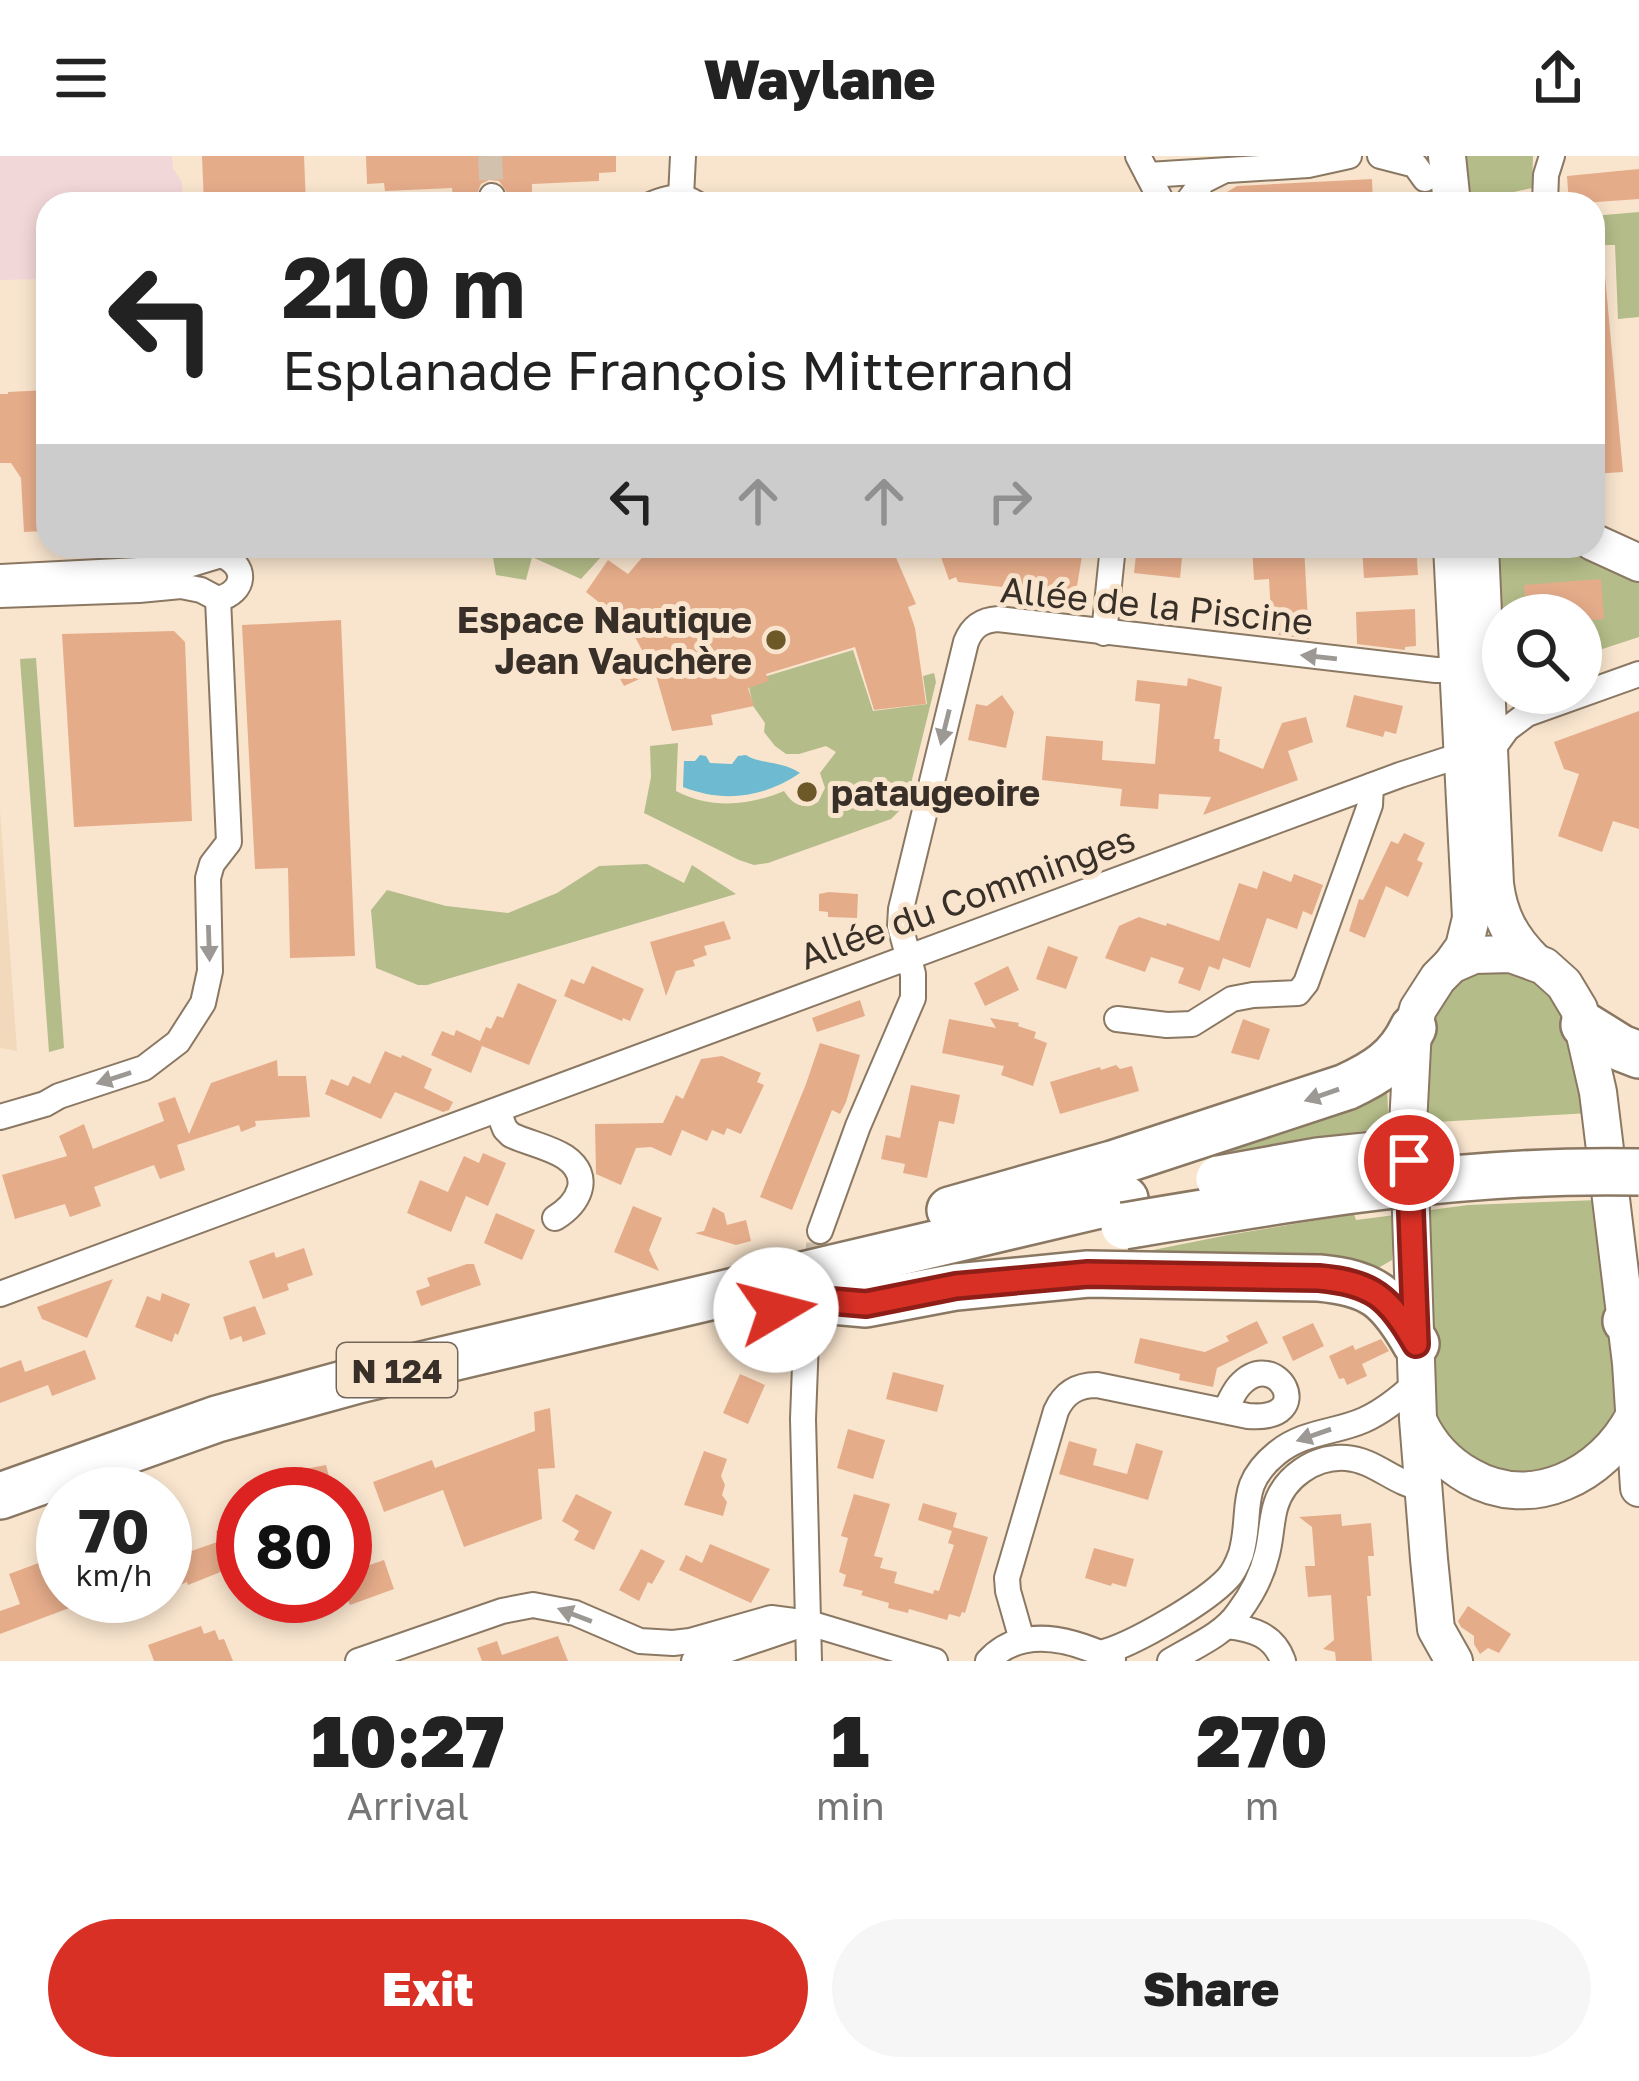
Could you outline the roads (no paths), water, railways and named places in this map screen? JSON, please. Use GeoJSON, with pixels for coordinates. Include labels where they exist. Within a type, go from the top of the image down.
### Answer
{"type":"FeatureCollection","features":[{"type":"Feature","properties":{"kind":"highway"},"geometry":{"type":"LineString","coordinates":[[1584,1025],[1639,1054]]}},
{"type":"Feature","properties":{"kind":"highway"},"geometry":{"type":"LineString","coordinates":[[810,1304],[866,1234],[1112,1164],[1346,1087],[1393,1060],[1413,1028]]}},
{"type":"Feature","properties":{"kind":"highway","name":"N 124"},"geometry":{"type":"LineString","coordinates":[[171,1467],[421,1392],[810,1304],[1234,1176],[1438,1148],[1639,1142]]}},
{"type":"Feature","properties":{"kind":"highway","name":"N 124"},"geometry":{"type":"LineString","coordinates":[[1125,1212],[1438,1178],[1639,1172]]}},
{"type":"Feature","properties":{"kind":"highway"},"geometry":{"type":"LineString","coordinates":[[810,1304],[866,1304],[956,1286],[1088,1274],[1346,1280],[1376,1292],[1396,1312],[1417,1382]]}},
{"type":"Feature","properties":{"kind":"highway","name":"N 124"},"geometry":{"type":"LineString","coordinates":[[0,1496],[217,1419],[358,1379],[810,1304]]}},
{"type":"Feature","properties":{"kind":"highway"},"geometry":{"type":"LineString","coordinates":[[0,1526],[36,1513]]}},
{"type":"Feature","properties":{"kind":"main road"},"geometry":{"type":"LineString","coordinates":[[1605,547],[1639,563]]}},
{"type":"Feature","properties":{"kind":"main road"},"geometry":{"type":"LineString","coordinates":[[1452,558],[1447,670],[1476,756],[1498,905],[1518,945],[1564,984],[1580,1010],[1598,1092],[1634,1340],[1639,1488]]}},
{"type":"Feature","properties":{"kind":"main road"},"geometry":{"type":"LineString","coordinates":[[1454,1661],[1436,1629],[1417,1382],[1408,1125],[1413,1028],[1426,994],[1464,946],[1471,918],[1480,558]]}},
{"type":"Feature","properties":{"kind":"main road"},"geometry":{"type":"LineString","coordinates":[[1451,965],[1489,953],[1534,961]]}},
{"type":"Feature","properties":{"kind":"main road"},"geometry":{"type":"LineString","coordinates":[[1417,1382],[1437,1452],[1456,1468],[1496,1488],[1525,1491],[1582,1474],[1606,1453],[1634,1416]]}},
{"type":"Feature","properties":{"kind":"street"},"geometry":{"type":"LineString","coordinates":[[682,156],[688,192]]}},
{"type":"Feature","properties":{"kind":"street"},"geometry":{"type":"LineString","coordinates":[[1143,165],[1224,170],[1308,165],[1349,156]]}},
{"type":"Feature","properties":{"kind":"street"},"geometry":{"type":"LineString","coordinates":[[1380,156],[1431,174]]}},
{"type":"Feature","properties":{"kind":"street"},"geometry":{"type":"LineString","coordinates":[[1545,192],[1552,156]]}},
{"type":"Feature","properties":{"kind":"street"},"geometry":{"type":"LineString","coordinates":[[1143,165],[1157,192]]}},
{"type":"Feature","properties":{"kind":"street"},"geometry":{"type":"LineString","coordinates":[[1195,192],[1224,170]]}},
{"type":"Feature","properties":{"kind":"street"},"geometry":{"type":"LineString","coordinates":[[0,577],[178,568],[212,558]]}},
{"type":"Feature","properties":{"kind":"street"},"geometry":{"type":"LineString","coordinates":[[0,1117],[144,1068],[178,1042],[202,1003],[210,971],[208,878],[212,864],[230,842],[210,595],[196,576],[218,558]]}},
{"type":"Feature","properties":{"kind":"street"},"geometry":{"type":"LineString","coordinates":[[0,595],[181,586],[225,598],[236,589],[240,575],[225,558]]}},
{"type":"Feature","properties":{"kind":"street"},"geometry":{"type":"LineString","coordinates":[[1104,632],[1112,558]]}},
{"type":"Feature","properties":{"kind":"street","name":"Allée de la Piscine"},"geometry":{"type":"LineString","coordinates":[[820,1232],[858,1126],[913,998],[901,909],[973,628],[998,619],[1447,670]]}},
{"type":"Feature","properties":{"kind":"street"},"geometry":{"type":"LineString","coordinates":[[1476,756],[1528,714],[1639,674]]}},
{"type":"Feature","properties":{"kind":"street","name":"Allée du Comminges"},"geometry":{"type":"LineString","coordinates":[[0,1294],[498,1111],[906,950],[1445,760],[1476,756]]}},
{"type":"Feature","properties":{"kind":"street"},"geometry":{"type":"LineString","coordinates":[[1117,1019],[1192,1024],[1232,999],[1298,993],[1306,983],[1370,805],[1371,786]]}},
{"type":"Feature","properties":{"kind":"street"},"geometry":{"type":"LineString","coordinates":[[498,1111],[511,1136],[562,1155],[577,1168],[580,1196],[555,1218]]}},
{"type":"Feature","properties":{"kind":"street"},"geometry":{"type":"LineString","coordinates":[[808,1661],[803,1419],[810,1304]]}},
{"type":"Feature","properties":{"kind":"street"},"geometry":{"type":"LineString","coordinates":[[988,1661],[1022,1640],[1062,1640],[1108,1657],[1205,1596],[1227,1579],[1241,1553],[1246,1502],[1265,1464],[1305,1436],[1362,1421],[1387,1408],[1417,1382]]}},
{"type":"Feature","properties":{"kind":"street"},"geometry":{"type":"LineString","coordinates":[[1022,1640],[1007,1578],[1064,1396],[1097,1385],[1225,1411]]}},
{"type":"Feature","properties":{"kind":"street"},"geometry":{"type":"LineString","coordinates":[[1170,1661],[1236,1617],[1262,1571],[1277,1500],[1300,1472],[1322,1461],[1348,1458],[1372,1465],[1407,1486],[1424,1488]]}},
{"type":"Feature","properties":{"kind":"street"},"geometry":{"type":"LineString","coordinates":[[358,1661],[502,1611],[533,1605],[575,1612],[652,1651],[771,1618],[809,1623],[935,1661]]}},
{"type":"Feature","properties":{"kind":"street"},"geometry":{"type":"LineString","coordinates":[[694,1661],[809,1623]]}},
{"type":"Feature","properties":{"kind":"street"},"geometry":{"type":"LineString","coordinates":[[1227,1626],[1246,1628],[1271,1640],[1283,1661]]}},
{"type":"Feature","properties":{"kind":"water"},"geometry":{"type":"Polygon","coordinates":[[[700,755],[710,763],[732,764],[746,755],[800,773],[758,793],[713,795],[683,787],[684,761],[695,761],[700,755]]]}},
{"type":"Feature","properties":{"kind":"tunnel"},"geometry":{"type":"LineString","coordinates":[[490,156],[492,192]]}},
{"type":"Feature","properties":{"kind":"tunnel"},"geometry":{"type":"LineString","coordinates":[[806,1339],[820,1231]]}},
{"type":"Feature","properties":{"kind":"place","name":"Espace Nautique Jean Vauchère"},"geometry":{"type":"Point","coordinates":[776,640]}},
{"type":"Feature","properties":{"kind":"place","name":"pataugeoire"},"geometry":{"type":"Point","coordinates":[807,792]}}]}
